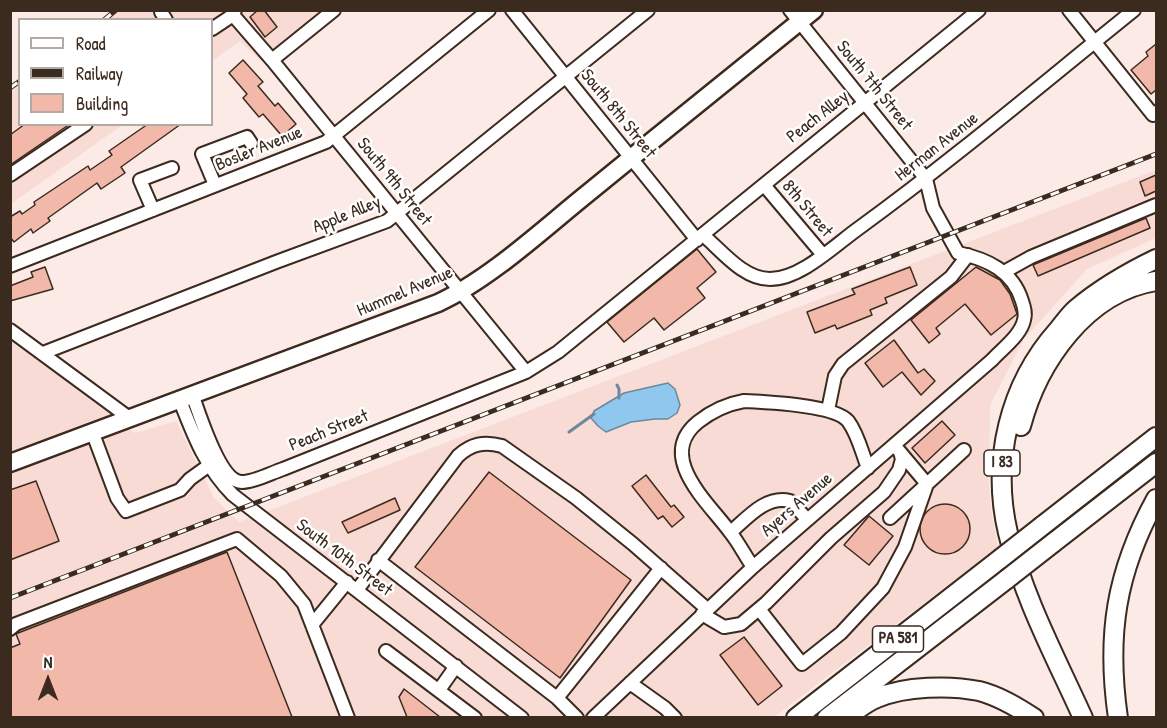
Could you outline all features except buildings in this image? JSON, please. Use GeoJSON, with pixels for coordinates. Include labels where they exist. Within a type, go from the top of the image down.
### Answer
{"type":"FeatureCollection","features":[{"type":"Feature","properties":{"kind":"highway","name":"I 83"},"geometry":{"type":"LineString","coordinates":[[1083,717],[1032,607],[1016,563],[1003,506],[1002,454],[1017,396],[1032,364],[1047,341],[1074,310],[1122,276],[1156,259]]}},
{"type":"Feature","properties":{"kind":"highway"},"geometry":{"type":"LineString","coordinates":[[1095,717],[1036,587],[1020,531],[1015,502],[1013,477],[1015,456],[1019,432],[1032,391],[1054,352],[1075,328],[1109,299],[1127,290],[1156,281]]}},
{"type":"Feature","properties":{"kind":"highway","name":"PA 581"},"geometry":{"type":"LineString","coordinates":[[795,717],[1153,439]]}},
{"type":"Feature","properties":{"kind":"highway","name":"PA 581"},"geometry":{"type":"LineString","coordinates":[[827,717],[1156,463]]}},
{"type":"Feature","properties":{"kind":"highway"},"geometry":{"type":"LineString","coordinates":[[1118,717],[1113,686],[1117,603],[1133,546],[1156,499]]}},
{"type":"Feature","properties":{"kind":"highway"},"geometry":{"type":"LineString","coordinates":[[845,717],[875,698],[890,693],[915,689],[958,688],[990,694],[1017,706],[1034,717]]}},
{"type":"Feature","properties":{"kind":"main road","name":"Hummel Avenue"},"geometry":{"type":"LineString","coordinates":[[10,463],[438,303],[460,292],[482,277],[630,158],[794,16],[814,10]]}},
{"type":"Feature","properties":{"kind":"street"},"geometry":{"type":"LineString","coordinates":[[272,60],[334,10]]}},
{"type":"Feature","properties":{"kind":"street","name":"Bosler Avenue"},"geometry":{"type":"LineString","coordinates":[[10,266],[326,142],[489,10]]}},
{"type":"Feature","properties":{"kind":"street","name":"South 8th Street"},"geometry":{"type":"LineString","coordinates":[[512,10],[630,158],[700,238],[747,273]]}},
{"type":"Feature","properties":{"kind":"street","name":"Apple Alley"},"geometry":{"type":"LineString","coordinates":[[43,353],[387,221],[648,10]]}},
{"type":"Feature","properties":{"kind":"street","name":"Peach Alley"},"geometry":{"type":"LineString","coordinates":[[764,185],[979,10]]}},
{"type":"Feature","properties":{"kind":"street"},"geometry":{"type":"LineString","coordinates":[[1069,10],[1155,114]]}},
{"type":"Feature","properties":{"kind":"street","name":"Herman Avenue"},"geometry":{"type":"LineString","coordinates":[[747,273],[764,279],[783,277],[811,264],[926,180],[1134,10]]}},
{"type":"Feature","properties":{"kind":"street"},"geometry":{"type":"LineString","coordinates":[[213,28],[234,13]]}},
{"type":"Feature","properties":{"kind":"street","name":"South 9th Street"},"geometry":{"type":"LineString","coordinates":[[234,13],[526,372]]}},
{"type":"Feature","properties":{"kind":"street","name":"South 7th Street"},"geometry":{"type":"LineString","coordinates":[[794,16],[926,180],[933,208],[952,246],[958,253],[981,258],[1004,272],[1015,285],[1021,297],[1024,321]]}},
{"type":"Feature","properties":{"kind":"street"},"geometry":{"type":"LineString","coordinates":[[10,175],[83,126]]}},
{"type":"Feature","properties":{"kind":"street"},"geometry":{"type":"LineString","coordinates":[[215,185],[202,154],[248,137],[251,143]]}},
{"type":"Feature","properties":{"kind":"street"},"geometry":{"type":"LineString","coordinates":[[153,210],[140,180],[172,168]]}},
{"type":"Feature","properties":{"kind":"street"},"geometry":{"type":"LineString","coordinates":[[526,372],[558,352],[764,185]]}},
{"type":"Feature","properties":{"kind":"street","name":"8th Street"},"geometry":{"type":"LineString","coordinates":[[764,185],[823,255]]}},
{"type":"Feature","properties":{"kind":"street"},"geometry":{"type":"LineString","coordinates":[[1004,272],[1031,257],[1156,205]]}},
{"type":"Feature","properties":{"kind":"street"},"geometry":{"type":"LineString","coordinates":[[828,410],[835,376],[843,364],[951,277],[968,255]]}},
{"type":"Feature","properties":{"kind":"street","name":"Ayers Avenue"},"geometry":{"type":"LineString","coordinates":[[593,717],[807,519],[868,468],[897,449],[992,360],[1011,340],[1024,321]]}},
{"type":"Feature","properties":{"kind":"street"},"geometry":{"type":"LineString","coordinates":[[10,330],[16,340],[43,353],[128,417]]}},
{"type":"Feature","properties":{"kind":"street","name":"Peach Street"},"geometry":{"type":"LineString","coordinates":[[185,396],[219,461],[234,479],[244,482],[526,372]]}},
{"type":"Feature","properties":{"kind":"street","name":"South 10th Street"},"geometry":{"type":"LineString","coordinates":[[185,396],[199,449],[208,466],[233,495],[522,717]]}},
{"type":"Feature","properties":{"kind":"street"},"geometry":{"type":"LineString","coordinates":[[753,567],[731,532],[698,494],[683,465],[683,442],[694,426],[718,409],[744,401],[828,410],[842,416],[855,432],[868,468]]}},
{"type":"Feature","properties":{"kind":"street"},"geometry":{"type":"LineString","coordinates":[[92,431],[117,498],[126,511],[180,490],[190,478],[208,466]]}},
{"type":"Feature","properties":{"kind":"street"},"geometry":{"type":"LineString","coordinates":[[312,624],[378,560],[458,456],[472,446],[492,443],[502,446],[576,498],[661,568],[704,612],[724,627],[741,624],[759,609],[831,538],[884,492],[900,470],[902,459],[897,449]]}},
{"type":"Feature","properties":{"kind":"street"},"geometry":{"type":"LineString","coordinates":[[897,449],[927,484]]}},
{"type":"Feature","properties":{"kind":"street"},"geometry":{"type":"LineString","coordinates":[[890,518],[964,450]]}},
{"type":"Feature","properties":{"kind":"street"},"geometry":{"type":"LineString","coordinates":[[759,609],[802,664],[841,633],[883,588],[905,547],[927,484]]}},
{"type":"Feature","properties":{"kind":"street"},"geometry":{"type":"LineString","coordinates":[[731,532],[773,500],[790,501],[807,519]]}},
{"type":"Feature","properties":{"kind":"street"},"geometry":{"type":"LineString","coordinates":[[10,629],[16,624],[237,539],[280,576],[304,604],[348,717]]}},
{"type":"Feature","properties":{"kind":"street"},"geometry":{"type":"LineString","coordinates":[[378,560],[557,698],[577,717]]}},
{"type":"Feature","properties":{"kind":"street"},"geometry":{"type":"LineString","coordinates":[[557,698],[661,568]]}},
{"type":"Feature","properties":{"kind":"street"},"geometry":{"type":"LineString","coordinates":[[386,651],[475,717]]}},
{"type":"Feature","properties":{"kind":"street"},"geometry":{"type":"LineString","coordinates":[[439,690],[456,666]]}},
{"type":"Feature","properties":{"kind":"street"},"geometry":{"type":"LineString","coordinates":[[630,683],[675,717]]}},
{"type":"Feature","properties":{"kind":"shaded area"},"geometry":{"type":"Polygon","coordinates":[[[115,10],[325,11],[261,61],[240,41],[213,60],[213,18],[105,18],[115,10]]]}},
{"type":"Feature","properties":{"kind":"shaded area"},"geometry":{"type":"Polygon","coordinates":[[[18,79],[18,126],[121,126],[11,204],[10,84],[18,79]]]}},
{"type":"Feature","properties":{"kind":"shaded area"},"geometry":{"type":"Polygon","coordinates":[[[1156,170],[1156,238],[1087,269],[1024,339],[990,405],[989,482],[991,511],[998,547],[774,717],[11,717],[10,340],[135,433],[176,421],[214,498],[239,522],[1156,170]]]}},
{"type":"Feature","properties":{"kind":"water"},"geometry":{"type":"Polygon","coordinates":[[[668,383],[675,389],[680,405],[677,413],[668,419],[631,422],[606,432],[591,418],[594,411],[624,393],[668,383]]]}},
{"type":"Feature","properties":{"kind":"waterway"},"geometry":{"type":"LineString","coordinates":[[617,385],[619,398]]}},
{"type":"Feature","properties":{"kind":"waterway"},"geometry":{"type":"LineString","coordinates":[[569,432],[594,414]]}},
{"type":"Feature","properties":{"kind":"railway"},"geometry":{"type":"LineString","coordinates":[[106,18],[116,10]]}},
{"type":"Feature","properties":{"kind":"railway"},"geometry":{"type":"LineString","coordinates":[[10,88],[18,82]]}},
{"type":"Feature","properties":{"kind":"railway"},"geometry":{"type":"LineString","coordinates":[[10,598],[1156,154]]}}]}
